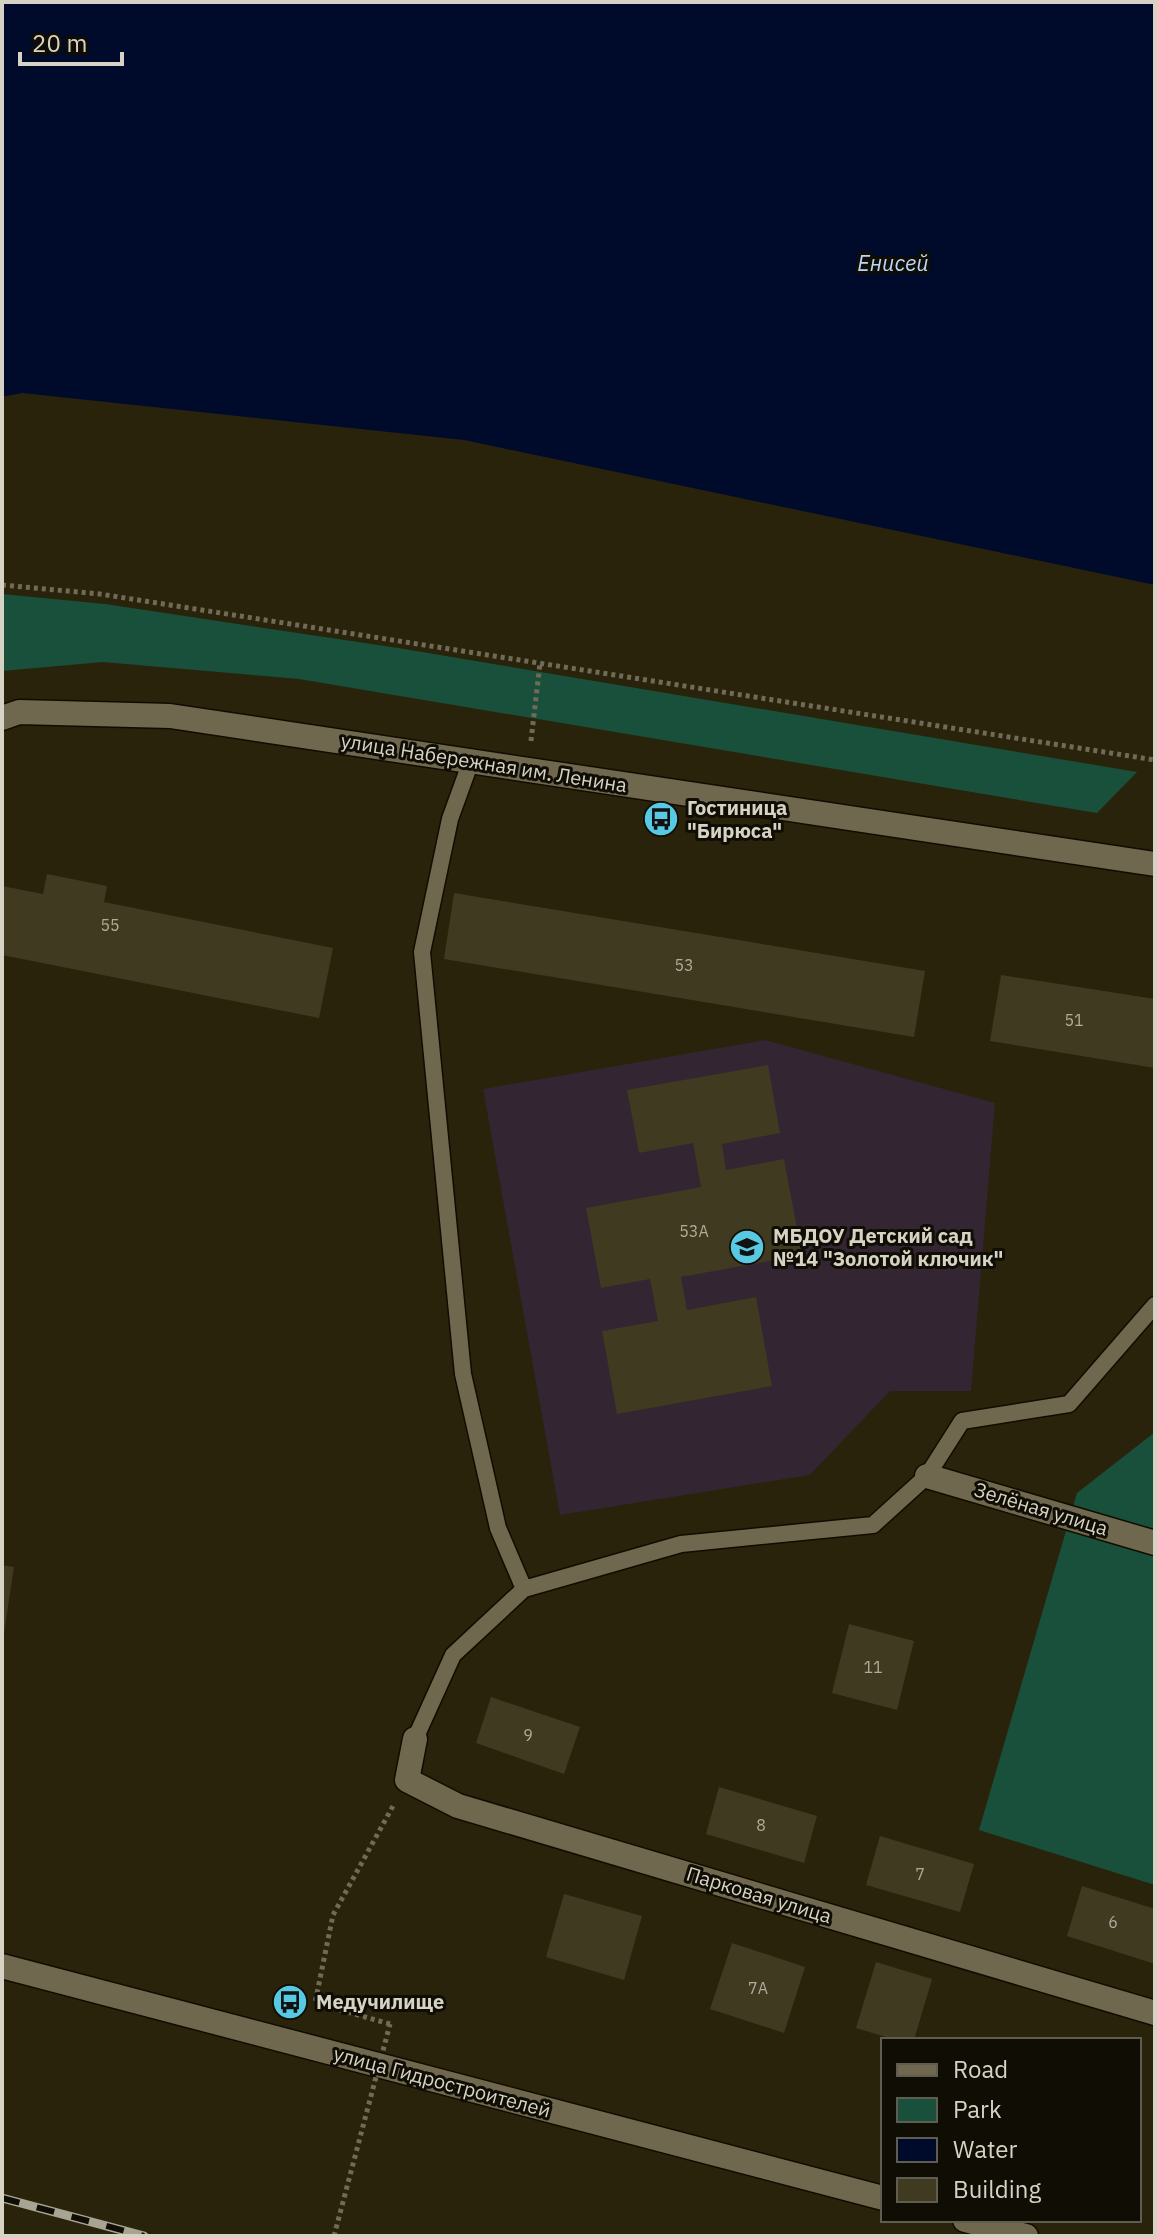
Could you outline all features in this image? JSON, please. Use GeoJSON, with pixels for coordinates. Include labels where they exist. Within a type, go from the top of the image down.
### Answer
{"type":"FeatureCollection","features":[{"type":"Feature","properties":{"kind":"street","name":"улица Набережная им. Ленина"},"geometry":{"type":"LineString","coordinates":[[2,718],[19,712],[170,716],[1155,864]]}},
{"type":"Feature","properties":{"kind":"street","name":"Зелёная улица"},"geometry":{"type":"LineString","coordinates":[[927,1476],[1155,1543]]}},
{"type":"Feature","properties":{"kind":"street"},"geometry":{"type":"LineString","coordinates":[[407,1780],[415,1739]]}},
{"type":"Feature","properties":{"kind":"street","name":"Парковая улица"},"geometry":{"type":"LineString","coordinates":[[407,1780],[458,1806],[1155,2013]]}},
{"type":"Feature","properties":{"kind":"street","name":"улица Гидростроителей"},"geometry":{"type":"LineString","coordinates":[[2,1966],[881,2197]]}},
{"type":"Feature","properties":{"kind":"street"},"geometry":{"type":"LineString","coordinates":[[973,2222],[1026,2236]]}},
{"type":"Feature","properties":{"kind":"lane"},"geometry":{"type":"LineString","coordinates":[[471,761],[450,819],[422,952],[463,1374],[498,1528],[524,1589]]}},
{"type":"Feature","properties":{"kind":"lane"},"geometry":{"type":"LineString","coordinates":[[415,1739],[453,1655],[524,1589],[681,1544],[873,1525],[927,1476],[962,1421],[1069,1404],[1155,1305]]}},
{"type":"Feature","properties":{"kind":"path"},"geometry":{"type":"LineString","coordinates":[[2,585],[100,594],[1155,760]]}},
{"type":"Feature","properties":{"kind":"path"},"geometry":{"type":"LineString","coordinates":[[528,769],[540,663]]}},
{"type":"Feature","properties":{"kind":"path"},"geometry":{"type":"LineString","coordinates":[[334,2236],[390,2024],[315,2003],[333,1915],[407,1780]]}},
{"type":"Feature","properties":{"kind":"shaded area","name":"МБДОУ Детский сад №14 \"Золотой ключик\""},"geometry":{"type":"Polygon","coordinates":[[[765,1040],[995,1103],[971,1391],[890,1391],[810,1475],[560,1515],[483,1089],[765,1040]]]}},
{"type":"Feature","properties":{"kind":"green space"},"geometry":{"type":"Polygon","coordinates":[[[2,594],[105,604],[398,648],[1137,772],[1097,813],[299,679],[103,662],[2,671],[2,594]]]}},
{"type":"Feature","properties":{"kind":"green space"},"geometry":{"type":"Polygon","coordinates":[[[1155,1432],[1155,1885],[979,1830],[1077,1493],[1155,1432]]]}},
{"type":"Feature","properties":{"kind":"water","name":"Енисей"},"geometry":{"type":"Polygon","coordinates":[[[2,2],[1155,2],[1155,585],[464,440],[22,393],[2,397],[2,2]]]}},
{"type":"Feature","properties":{"kind":"building"},"geometry":{"type":"Polygon","coordinates":[[[47,874],[107,886],[104,902],[333,948],[319,1018],[2,955],[2,886],[43,894],[47,874]]]}},
{"type":"Feature","properties":{"kind":"building"},"geometry":{"type":"Polygon","coordinates":[[[454,893],[925,971],[914,1037],[444,959],[454,893]]]}},
{"type":"Feature","properties":{"kind":"building"},"geometry":{"type":"Polygon","coordinates":[[[1001,975],[1155,999],[1155,1068],[990,1041],[1001,975]]]}},
{"type":"Feature","properties":{"kind":"building"},"geometry":{"type":"Polygon","coordinates":[[[768,1065],[780,1133],[722,1144],[726,1170],[784,1159],[802,1255],[681,1277],[687,1310],[756,1297],[772,1386],[617,1414],[602,1331],[658,1321],[650,1279],[601,1288],[586,1208],[701,1187],[693,1143],[639,1153],[627,1090],[768,1065]]]}},
{"type":"Feature","properties":{"kind":"building"},"geometry":{"type":"Polygon","coordinates":[[[2,1565],[14,1567],[4,1633],[2,1633],[2,1565]]]}},
{"type":"Feature","properties":{"kind":"building"},"geometry":{"type":"Polygon","coordinates":[[[849,1624],[914,1641],[897,1710],[832,1693],[849,1624]]]}},
{"type":"Feature","properties":{"kind":"building"},"geometry":{"type":"Polygon","coordinates":[[[491,1697],[580,1727],[564,1774],[476,1743],[491,1697]]]}},
{"type":"Feature","properties":{"kind":"building"},"geometry":{"type":"Polygon","coordinates":[[[719,1787],[817,1816],[804,1863],[706,1834],[719,1787]]]}},
{"type":"Feature","properties":{"kind":"building"},"geometry":{"type":"Polygon","coordinates":[[[880,1836],[974,1864],[960,1912],[866,1885],[880,1836]]]}},
{"type":"Feature","properties":{"kind":"building"},"geometry":{"type":"Polygon","coordinates":[[[1082,1886],[1155,1909],[1155,1964],[1067,1936],[1082,1886]]]}},
{"type":"Feature","properties":{"kind":"building"},"geometry":{"type":"Polygon","coordinates":[[[564,1894],[642,1916],[624,1980],[546,1957],[564,1894]]]}},
{"type":"Feature","properties":{"kind":"building"},"geometry":{"type":"Polygon","coordinates":[[[732,1943],[805,1967],[784,2033],[710,2009],[732,1943]]]}},
{"type":"Feature","properties":{"kind":"building"},"geometry":{"type":"Polygon","coordinates":[[[876,1962],[932,1979],[915,2038],[889,2038],[856,2028],[876,1962]]]}},
{"type":"Feature","properties":{"kind":"railway"},"geometry":{"type":"LineString","coordinates":[[2,2198],[144,2236]]}},
{"type":"Feature","properties":{"kind":"place","name":"Гостиница \"Бирюса\""},"geometry":{"type":"Point","coordinates":[661,819]}},
{"type":"Feature","properties":{"kind":"place","name":"МБДОУ Детский сад №14 \"Золотой ключик\""},"geometry":{"type":"Point","coordinates":[747,1247]}},
{"type":"Feature","properties":{"kind":"place","name":"Медучилище"},"geometry":{"type":"Point","coordinates":[290,2002]}}]}
